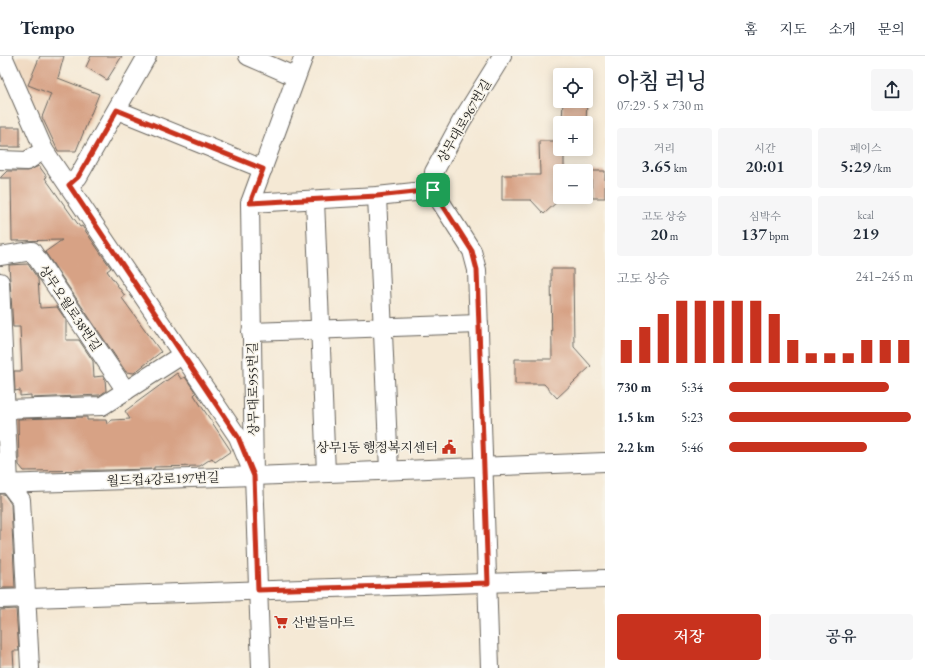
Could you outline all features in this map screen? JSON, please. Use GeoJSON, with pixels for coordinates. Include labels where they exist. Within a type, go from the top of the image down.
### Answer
{"type":"FeatureCollection","features":[{"type":"Feature","properties":{"kind":"street"},"geometry":{"type":"LineString","coordinates":[[3,56],[6,78],[44,150],[238,437],[254,476]]}},
{"type":"Feature","properties":{"kind":"street"},"geometry":{"type":"LineString","coordinates":[[69,185],[78,177],[147,56]]}},
{"type":"Feature","properties":{"kind":"street"},"geometry":{"type":"LineString","coordinates":[[248,56],[296,77]]}},
{"type":"Feature","properties":{"kind":"street","name":"상무대로955번길"},"geometry":{"type":"LineString","coordinates":[[260,668],[254,476],[250,203],[304,56]]}},
{"type":"Feature","properties":{"kind":"street","name":"상무대로967번길"},"geometry":{"type":"LineString","coordinates":[[433,190],[434,172],[502,56]]}},
{"type":"Feature","properties":{"kind":"street"},"geometry":{"type":"LineString","coordinates":[[117,110],[263,169]]}},
{"type":"Feature","properties":{"kind":"street"},"geometry":{"type":"LineString","coordinates":[[0,160],[26,161],[44,150]]}},
{"type":"Feature","properties":{"kind":"street"},"geometry":{"type":"LineString","coordinates":[[250,203],[377,196],[433,190],[472,251],[477,270],[485,466],[490,668]]}},
{"type":"Feature","properties":{"kind":"street"},"geometry":{"type":"LineString","coordinates":[[377,196],[389,470]]}},
{"type":"Feature","properties":{"kind":"street"},"geometry":{"type":"LineString","coordinates":[[315,200],[322,330],[326,473]]}},
{"type":"Feature","properties":{"kind":"street","name":"상무오월로38번길"},"geometry":{"type":"LineString","coordinates":[[0,256],[32,251],[126,391]]}},
{"type":"Feature","properties":{"kind":"street"},"geometry":{"type":"LineString","coordinates":[[0,282],[5,410],[5,484],[21,500],[30,668]]}},
{"type":"Feature","properties":{"kind":"street","name":"상무대로955번길"},"geometry":{"type":"LineString","coordinates":[[252,332],[479,324]]}},
{"type":"Feature","properties":{"kind":"street"},"geometry":{"type":"LineString","coordinates":[[5,410],[102,406],[182,355]]}},
{"type":"Feature","properties":{"kind":"street","name":"월드컵4강로197번길"},"geometry":{"type":"LineString","coordinates":[[5,484],[605,462]]}},
{"type":"Feature","properties":{"kind":"street"},"geometry":{"type":"LineString","coordinates":[[0,599],[605,579]]}},
{"type":"Feature","properties":{"kind":"shaded area"},"geometry":{"type":"Polygon","coordinates":[[[18,56],[28,56],[103,94],[77,153],[57,153],[15,69],[18,56]]]}},
{"type":"Feature","properties":{"kind":"building"},"geometry":{"type":"Polygon","coordinates":[[[40,56],[64,56],[58,78],[99,94],[76,151],[58,151],[42,117],[51,94],[28,85],[40,56]]]}},
{"type":"Feature","properties":{"kind":"building"},"geometry":{"type":"Polygon","coordinates":[[[91,56],[122,56],[107,80],[86,67],[91,56]]]}},
{"type":"Feature","properties":{"kind":"building"},"geometry":{"type":"Polygon","coordinates":[[[563,108],[587,108],[586,116],[562,116],[563,108]]]}},
{"type":"Feature","properties":{"kind":"building"},"geometry":{"type":"Polygon","coordinates":[[[0,127],[20,127],[20,147],[0,147],[0,127]]]}},
{"type":"Feature","properties":{"kind":"building"},"geometry":{"type":"Polygon","coordinates":[[[539,141],[553,141],[553,156],[564,156],[564,164],[553,164],[553,204],[555,204],[544,214],[531,200],[502,200],[502,175],[540,175],[539,141]]]}},
{"type":"Feature","properties":{"kind":"building"},"geometry":{"type":"Polygon","coordinates":[[[39,166],[47,177],[45,178],[80,227],[82,226],[111,268],[107,271],[125,296],[122,298],[161,352],[134,373],[126,372],[45,252],[62,240],[12,241],[11,178],[0,178],[7,171],[27,171],[39,166]]]}},
{"type":"Feature","properties":{"kind":"building"},"geometry":{"type":"Polygon","coordinates":[[[593,171],[605,171],[605,198],[593,198],[593,171]]]}},
{"type":"Feature","properties":{"kind":"building"},"geometry":{"type":"Polygon","coordinates":[[[28,264],[38,279],[40,308],[57,307],[66,320],[66,340],[79,340],[93,361],[94,377],[103,376],[105,379],[106,391],[100,395],[31,398],[31,395],[20,396],[20,390],[15,391],[14,371],[22,371],[20,327],[13,327],[9,265],[28,264]]]}},
{"type":"Feature","properties":{"kind":"building"},"geometry":{"type":"Polygon","coordinates":[[[551,269],[573,269],[574,347],[591,366],[557,398],[544,384],[515,384],[515,359],[552,359],[551,269]]]}},
{"type":"Feature","properties":{"kind":"building"},"geometry":{"type":"Polygon","coordinates":[[[177,373],[181,379],[185,377],[196,393],[194,395],[231,451],[215,462],[212,458],[200,466],[110,470],[24,471],[19,465],[18,419],[87,417],[87,420],[106,420],[107,424],[112,420],[130,419],[125,411],[177,373]]]}},
{"type":"Feature","properties":{"kind":"building"},"geometry":{"type":"Polygon","coordinates":[[[0,494],[4,494],[11,504],[15,588],[0,588],[0,494]]]}},
{"type":"Feature","properties":{"kind":"building"},"geometry":{"type":"Polygon","coordinates":[[[16,609],[19,651],[13,651],[14,668],[0,668],[0,610],[16,609]]]}},
{"type":"Feature","properties":{"kind":"place","name":"상무1동 행정복지센터"},"geometry":{"type":"Point","coordinates":[449,447]}},
{"type":"Feature","properties":{"kind":"place","name":"산밭들마트"},"geometry":{"type":"Point","coordinates":[281,622]}},
{"type":"Feature","properties":{"kind":"route"},"geometry":{"type":"LineString","coordinates":[[117,110],[263,169],[250,203],[377,196],[433,190],[472,251],[477,270],[488,583],[258,590],[254,476],[238,437],[69,185],[78,177],[117,110]]}}]}
